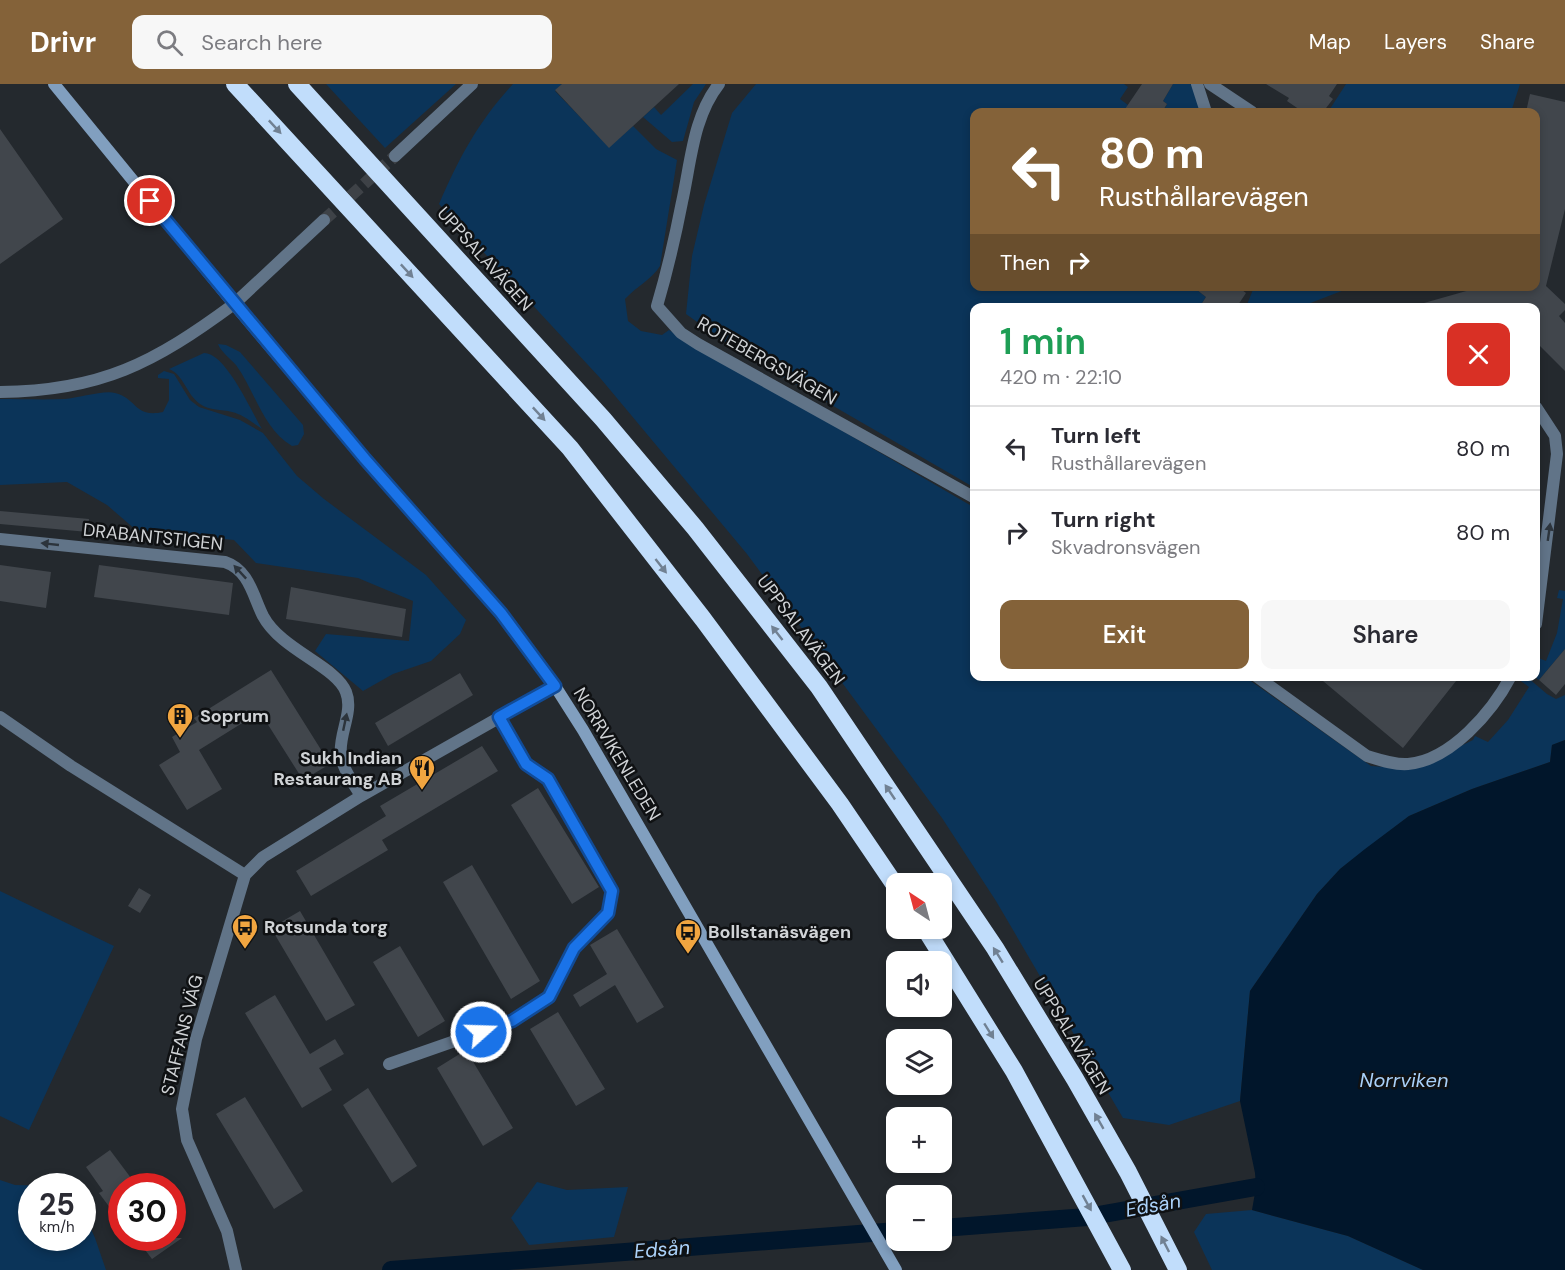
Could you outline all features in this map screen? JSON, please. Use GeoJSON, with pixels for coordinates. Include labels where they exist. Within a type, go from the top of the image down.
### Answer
{"type":"FeatureCollection","features":[{"type":"Feature","properties":{"kind":"highway"},"geometry":{"type":"LineString","coordinates":[[235,84],[570,448],[703,619],[840,804],[887,873]]}},
{"type":"Feature","properties":{"kind":"highway","name":"UPPSALAVÄGEN"},"geometry":{"type":"LineString","coordinates":[[297,84],[603,419],[696,528],[819,687],[994,948],[1075,1079],[1128,1172],[1178,1270]]}},
{"type":"Feature","properties":{"kind":"highway"},"geometry":{"type":"LineString","coordinates":[[932,939],[1014,1071],[1122,1270]]}},
{"type":"Feature","properties":{"kind":"main road","name":"NORRVIKENLEDEN"},"geometry":{"type":"LineString","coordinates":[[54,84],[234,304],[365,459],[501,613],[555,686],[583,730],[893,1264]]}},
{"type":"Feature","properties":{"kind":"street"},"geometry":{"type":"LineString","coordinates":[[395,156],[472,84]]}},
{"type":"Feature","properties":{"kind":"street","name":"ROTEBERGSVÄGEN"},"geometry":{"type":"LineString","coordinates":[[719,84],[708,101],[699,123],[671,260],[657,306],[681,333],[698,344],[970,495]]}},
{"type":"Feature","properties":{"kind":"street"},"geometry":{"type":"LineString","coordinates":[[1197,84],[1205,108]]}},
{"type":"Feature","properties":{"kind":"street"},"geometry":{"type":"LineString","coordinates":[[1210,84],[1246,108]]}},
{"type":"Feature","properties":{"kind":"street"},"geometry":{"type":"LineString","coordinates":[[0,392],[54,390],[91,382],[123,371],[182,341],[234,304],[324,220]]}},
{"type":"Feature","properties":{"kind":"street"},"geometry":{"type":"LineString","coordinates":[[1540,413],[1555,436],[1557,454],[1540,581]]}},
{"type":"Feature","properties":{"kind":"street","name":"DRABANTSTIGEN"},"geometry":{"type":"LineString","coordinates":[[0,538],[225,562],[236,567],[245,577],[264,618],[277,636],[334,676],[346,690],[348,708],[342,735],[342,763],[361,796]]}},
{"type":"Feature","properties":{"kind":"street"},"geometry":{"type":"LineString","coordinates":[[1264,681],[1367,756],[1385,762],[1408,764],[1427,758],[1476,726],[1508,681]]}},
{"type":"Feature","properties":{"kind":"street"},"geometry":{"type":"LineString","coordinates":[[0,717],[245,875],[263,857],[361,796],[555,686]]}},
{"type":"Feature","properties":{"kind":"street"},"geometry":{"type":"LineString","coordinates":[[389,1064],[512,1021],[549,997],[574,948],[608,913],[612,891],[548,779],[526,764],[499,717]]}},
{"type":"Feature","properties":{"kind":"street","name":"STAFFANS VÄG"},"geometry":{"type":"LineString","coordinates":[[236,1270],[227,1231],[187,1140],[182,1109],[194,1048],[245,875]]}},
{"type":"Feature","properties":{"kind":"shaded area"},"geometry":{"type":"Polygon","coordinates":[[[326,84],[456,84],[385,148],[326,84]]]}},
{"type":"Feature","properties":{"kind":"shaded area"},"geometry":{"type":"Polygon","coordinates":[[[513,84],[562,84],[555,91],[609,147],[633,126],[656,149],[677,160],[660,266],[625,299],[628,321],[641,331],[662,335],[669,330],[970,505],[970,681],[1251,681],[1371,766],[1414,769],[1473,740],[1475,736],[1488,742],[1508,720],[1529,687],[1521,681],[1532,681],[1556,699],[1565,695],[1565,740],[1552,745],[1550,762],[1472,789],[1409,816],[1340,869],[1317,894],[1250,991],[1240,1101],[1169,1125],[1123,1118],[996,901],[942,818],[747,554],[601,379],[439,204],[470,141],[513,84]]]}},
{"type":"Feature","properties":{"kind":"shaded area"},"geometry":{"type":"Polygon","coordinates":[[[693,84],[706,84],[694,102],[683,141],[672,142],[643,117],[654,107],[661,115],[693,84]]]}},
{"type":"Feature","properties":{"kind":"shaded area"},"geometry":{"type":"Polygon","coordinates":[[[756,84],[1124,84],[1128,87],[1120,99],[1128,105],[1127,108],[970,108],[970,291],[1198,291],[1206,297],[1202,303],[970,303],[970,485],[735,349],[686,314],[692,256],[704,205],[732,113],[756,84]]]}},
{"type":"Feature","properties":{"kind":"shaded area"},"geometry":{"type":"Polygon","coordinates":[[[1173,84],[1193,84],[1199,108],[1165,108],[1167,104],[1163,101],[1173,84]]]}},
{"type":"Feature","properties":{"kind":"shaded area"},"geometry":{"type":"Polygon","coordinates":[[[1346,84],[1520,84],[1512,108],[1331,108],[1346,84]]]}},
{"type":"Feature","properties":{"kind":"shaded area"},"geometry":{"type":"Polygon","coordinates":[[[1252,291],[1342,291],[1310,303],[1248,303],[1252,291]]]}},
{"type":"Feature","properties":{"kind":"shaded area"},"geometry":{"type":"Polygon","coordinates":[[[218,344],[240,352],[303,425],[304,434],[298,445],[292,446],[274,430],[260,409],[243,375],[218,344]]]}},
{"type":"Feature","properties":{"kind":"shaded area"},"geometry":{"type":"Polygon","coordinates":[[[204,353],[221,362],[229,372],[262,429],[236,413],[212,409],[200,404],[178,376],[169,369],[204,353]]]}},
{"type":"Feature","properties":{"kind":"shaded area"},"geometry":{"type":"Polygon","coordinates":[[[164,371],[174,374],[190,400],[199,407],[240,420],[263,433],[297,476],[324,499],[426,575],[466,620],[460,634],[431,661],[393,674],[363,691],[315,651],[326,634],[409,641],[413,601],[358,578],[256,563],[234,540],[136,530],[107,505],[67,482],[0,485],[0,399],[65,399],[110,392],[128,399],[146,412],[163,412],[169,400],[169,379],[158,378],[158,375],[164,371]]]}},
{"type":"Feature","properties":{"kind":"shaded area"},"geometry":{"type":"Polygon","coordinates":[[[1559,590],[1565,591],[1565,649],[1540,679],[1540,659],[1546,661],[1557,633],[1563,599],[1557,598],[1559,590]]]}},
{"type":"Feature","properties":{"kind":"shaded area"},"geometry":{"type":"Polygon","coordinates":[[[0,891],[114,946],[29,1130],[0,1116],[0,891]]]}},
{"type":"Feature","properties":{"kind":"shaded area"},"geometry":{"type":"Polygon","coordinates":[[[0,1180],[18,1185],[18,1251],[96,1251],[96,1241],[106,1270],[0,1270],[0,1180]]]}},
{"type":"Feature","properties":{"kind":"shaded area"},"geometry":{"type":"Polygon","coordinates":[[[537,1182],[567,1190],[628,1187],[614,1237],[529,1245],[511,1218],[537,1182]]]}},
{"type":"Feature","properties":{"kind":"shaded area"},"geometry":{"type":"Polygon","coordinates":[[[1252,1210],[1348,1236],[1423,1270],[1212,1270],[1194,1232],[1206,1214],[1252,1210]]]}},
{"type":"Feature","properties":{"kind":"water","name":"Norrviken"},"geometry":{"type":"Polygon","coordinates":[[[1565,740],[1565,1270],[1423,1270],[1348,1236],[1252,1210],[1256,1187],[1255,1173],[1240,1101],[1250,991],[1317,894],[1340,869],[1365,849],[1409,816],[1472,789],[1550,762],[1552,745],[1565,740]]]}},
{"type":"Feature","properties":{"kind":"building"},"geometry":{"type":"Polygon","coordinates":[[[562,84],[679,84],[609,148],[555,90],[562,84]]]}},
{"type":"Feature","properties":{"kind":"building"},"geometry":{"type":"Polygon","coordinates":[[[1142,84],[1173,84],[1163,101],[1167,104],[1164,108],[1126,108],[1142,84]]]}},
{"type":"Feature","properties":{"kind":"building"},"geometry":{"type":"Polygon","coordinates":[[[1266,84],[1337,84],[1329,96],[1333,99],[1326,108],[1297,108],[1287,101],[1289,98],[1266,84]]]}},
{"type":"Feature","properties":{"kind":"building"},"geometry":{"type":"Polygon","coordinates":[[[1530,94],[1565,102],[1565,209],[1546,286],[1565,304],[1565,310],[1559,316],[1565,323],[1565,371],[1540,346],[1540,303],[1424,303],[1466,291],[1540,291],[1540,108],[1527,108],[1530,94]]]}},
{"type":"Feature","properties":{"kind":"building"},"geometry":{"type":"Polygon","coordinates":[[[0,129],[63,219],[0,264],[0,129]]]}},
{"type":"Feature","properties":{"kind":"building"},"geometry":{"type":"Polygon","coordinates":[[[1198,291],[1243,291],[1246,293],[1239,303],[1202,303],[1206,297],[1198,291]]]}},
{"type":"Feature","properties":{"kind":"building"},"geometry":{"type":"Polygon","coordinates":[[[0,511],[89,519],[88,532],[0,524],[0,511]]]}},
{"type":"Feature","properties":{"kind":"building"},"geometry":{"type":"Polygon","coordinates":[[[0,565],[51,572],[46,608],[0,601],[0,565]]]}},
{"type":"Feature","properties":{"kind":"building"},"geometry":{"type":"Polygon","coordinates":[[[99,565],[233,583],[229,615],[94,597],[99,565]]]}},
{"type":"Feature","properties":{"kind":"building"},"geometry":{"type":"Polygon","coordinates":[[[291,587],[406,609],[402,637],[286,619],[291,587]]]}},
{"type":"Feature","properties":{"kind":"building"},"geometry":{"type":"Polygon","coordinates":[[[1565,649],[1565,684],[1556,695],[1540,679],[1565,649]]]}},
{"type":"Feature","properties":{"kind":"building"},"geometry":{"type":"Polygon","coordinates":[[[271,670],[330,764],[303,780],[260,712],[199,750],[222,789],[187,810],[159,765],[180,752],[172,737],[197,722],[194,718],[271,670]]]}},
{"type":"Feature","properties":{"kind":"building"},"geometry":{"type":"Polygon","coordinates":[[[460,673],[473,695],[388,746],[375,723],[460,673]]]}},
{"type":"Feature","properties":{"kind":"building"},"geometry":{"type":"Polygon","coordinates":[[[1323,681],[1456,681],[1403,748],[1323,681]]]}},
{"type":"Feature","properties":{"kind":"building"},"geometry":{"type":"Polygon","coordinates":[[[482,746],[498,771],[382,840],[388,850],[311,896],[296,871],[386,816],[380,806],[482,746]]]}},
{"type":"Feature","properties":{"kind":"building"},"geometry":{"type":"Polygon","coordinates":[[[538,788],[599,887],[572,904],[511,805],[538,788]]]}},
{"type":"Feature","properties":{"kind":"building"},"geometry":{"type":"Polygon","coordinates":[[[472,865],[540,981],[511,999],[443,882],[472,865]]]}},
{"type":"Feature","properties":{"kind":"building"},"geometry":{"type":"Polygon","coordinates":[[[139,888],[151,895],[140,913],[128,906],[139,888]]]}},
{"type":"Feature","properties":{"kind":"building"},"geometry":{"type":"Polygon","coordinates":[[[300,911],[355,1005],[326,1021],[271,928],[300,911]]]}},
{"type":"Feature","properties":{"kind":"building"},"geometry":{"type":"Polygon","coordinates":[[[617,929],[664,1007],[637,1023],[615,985],[580,1007],[573,995],[607,974],[590,945],[617,929]]]}},
{"type":"Feature","properties":{"kind":"building"},"geometry":{"type":"Polygon","coordinates":[[[400,946],[445,1021],[418,1037],[373,962],[400,946]]]}},
{"type":"Feature","properties":{"kind":"building"},"geometry":{"type":"Polygon","coordinates":[[[275,995],[310,1054],[335,1039],[344,1054],[319,1068],[332,1090],[302,1108],[245,1013],[275,995]]]}},
{"type":"Feature","properties":{"kind":"building"},"geometry":{"type":"Polygon","coordinates":[[[558,1012],[605,1089],[576,1106],[530,1029],[558,1012]]]}},
{"type":"Feature","properties":{"kind":"building"},"geometry":{"type":"Polygon","coordinates":[[[466,1050],[513,1128],[483,1146],[437,1068],[466,1050]]]}},
{"type":"Feature","properties":{"kind":"building"},"geometry":{"type":"Polygon","coordinates":[[[368,1088],[417,1166],[392,1183],[343,1105],[368,1088]]]}},
{"type":"Feature","properties":{"kind":"building"},"geometry":{"type":"Polygon","coordinates":[[[245,1097],[303,1191],[274,1209],[216,1114],[245,1097]]]}},
{"type":"Feature","properties":{"kind":"building"},"geometry":{"type":"Polygon","coordinates":[[[110,1150],[127,1173],[108,1173],[108,1205],[99,1193],[103,1191],[96,1181],[96,1173],[90,1173],[86,1167],[110,1150]]]}},
{"type":"Feature","properties":{"kind":"building"},"geometry":{"type":"Polygon","coordinates":[[[146,1251],[163,1251],[152,1259],[146,1251]]]}},
{"type":"Feature","properties":{"kind":"waterway","name":"Edsån"},"geometry":{"type":"LineString","coordinates":[[952,1227],[1087,1217],[1256,1187]]}},
{"type":"Feature","properties":{"kind":"waterway","name":"Edsån"},"geometry":{"type":"LineString","coordinates":[[391,1270],[886,1232]]}},
{"type":"Feature","properties":{"kind":"tunnel"},"geometry":{"type":"LineString","coordinates":[[324,220],[395,156]]}},
{"type":"Feature","properties":{"kind":"place","name":"Soprum"},"geometry":{"type":"Point","coordinates":[180,739]}},
{"type":"Feature","properties":{"kind":"place","name":"Sukh Indian Restaurang AB"},"geometry":{"type":"Point","coordinates":[422,791]}},
{"type":"Feature","properties":{"kind":"place","name":"Rotsunda torg"},"geometry":{"type":"Point","coordinates":[245,950]}},
{"type":"Feature","properties":{"kind":"place","name":"Bollstanäsvägen"},"geometry":{"type":"Point","coordinates":[688,955]}},
{"type":"Feature","properties":{"kind":"route"},"geometry":{"type":"LineString","coordinates":[[150,201],[365,459],[501,613],[555,686],[499,717],[526,764],[548,779],[612,891],[608,913],[574,948],[549,997],[512,1021],[481,1032]]}}]}
